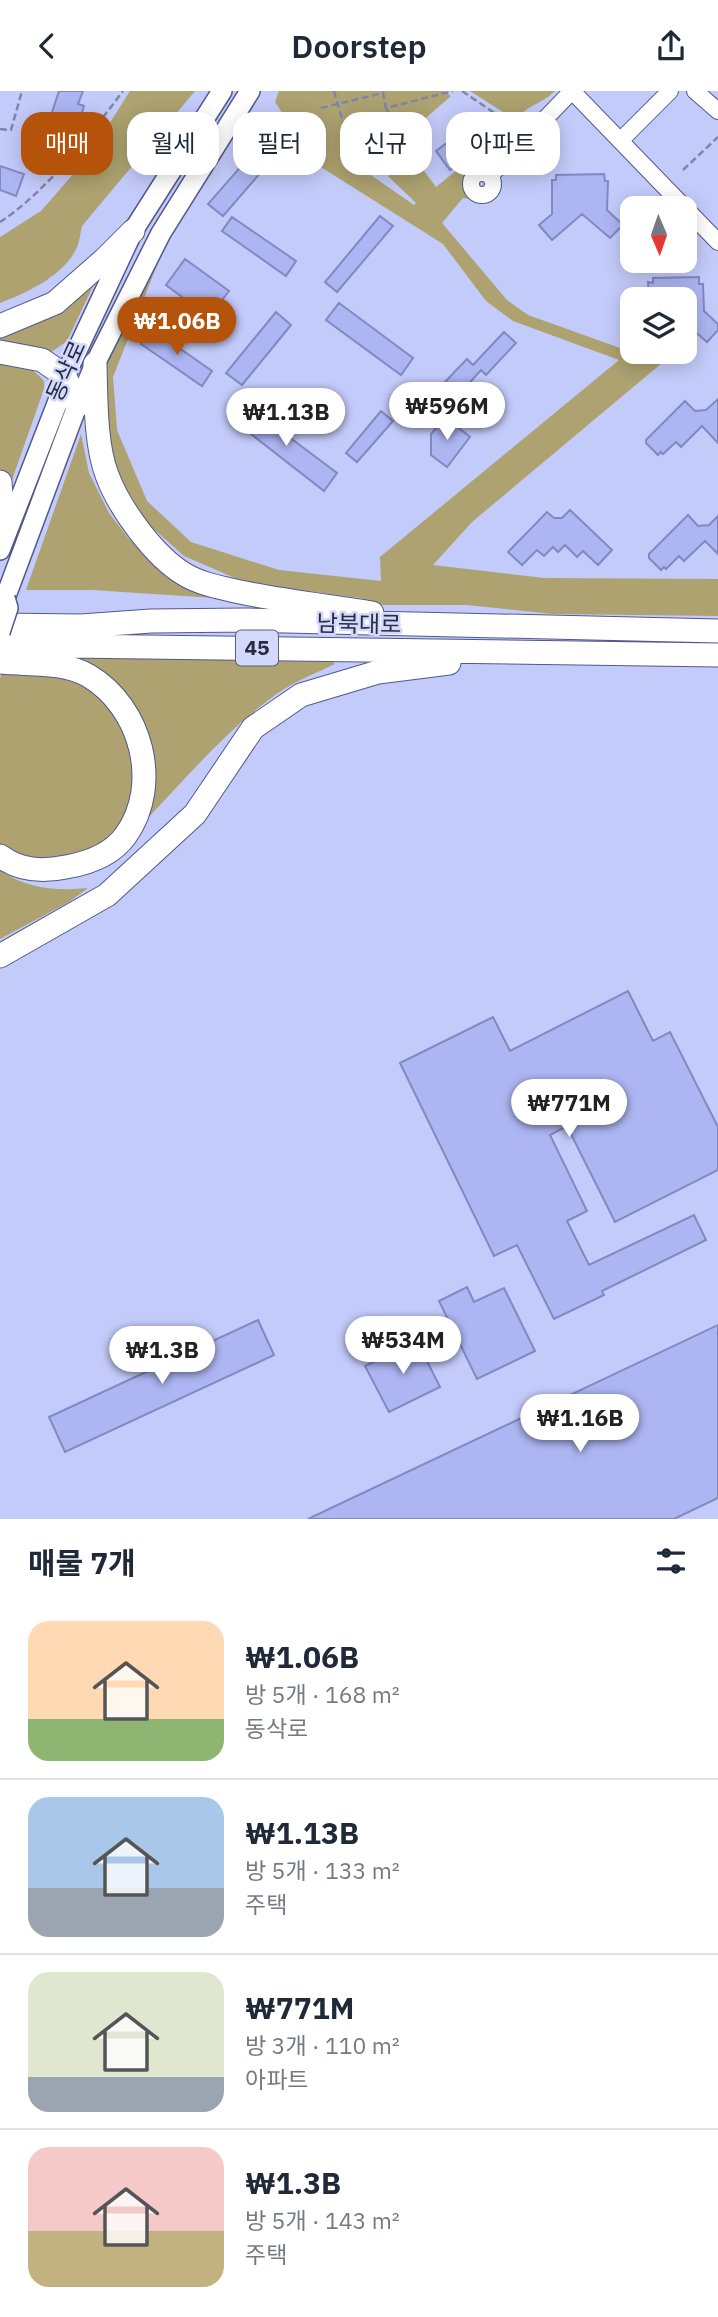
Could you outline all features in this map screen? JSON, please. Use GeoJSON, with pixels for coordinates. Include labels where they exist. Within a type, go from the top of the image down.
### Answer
{"type":"FeatureCollection","features":[{"type":"Feature","properties":{"kind":"highway"},"geometry":{"type":"LineString","coordinates":[[0,326],[55,303],[133,231]]}},
{"type":"Feature","properties":{"kind":"highway"},"geometry":{"type":"LineString","coordinates":[[0,352],[42,360],[65,376],[77,406]]}},
{"type":"Feature","properties":{"kind":"highway"},"geometry":{"type":"LineString","coordinates":[[95,364],[96,419],[106,474],[127,512],[152,547],[185,575],[220,588],[274,599],[444,626]]}},
{"type":"Feature","properties":{"kind":"highway"},"geometry":{"type":"LineString","coordinates":[[0,482],[0,523]]}},
{"type":"Feature","properties":{"kind":"highway"},"geometry":{"type":"LineString","coordinates":[[2,608],[151,621]]}},
{"type":"Feature","properties":{"kind":"highway","name":"남북대로"},"geometry":{"type":"LineString","coordinates":[[0,625],[81,626],[151,621],[247,620],[718,631]]}},
{"type":"Feature","properties":{"kind":"highway","name":"남북대로"},"geometry":{"type":"LineString","coordinates":[[0,647],[718,655]]}},
{"type":"Feature","properties":{"kind":"highway"},"geometry":{"type":"LineString","coordinates":[[0,956],[107,895],[195,814],[253,728],[301,695],[378,672],[515,653]]}},
{"type":"Feature","properties":{"kind":"highway"},"geometry":{"type":"LineString","coordinates":[[0,662],[58,666],[88,675],[116,698],[131,722],[142,752],[145,777],[139,807],[126,835],[109,851],[89,863],[57,869],[29,870],[0,856]]}},
{"type":"Feature","properties":{"kind":"highway"},"geometry":{"type":"LineString","coordinates":[[0,946],[37,935]]}},
{"type":"Feature","properties":{"kind":"main road","name":"동삭로"},"geometry":{"type":"LineString","coordinates":[[0,550],[58,401],[65,376],[133,231],[222,91]]}},
{"type":"Feature","properties":{"kind":"main road","name":"동삭로"},"geometry":{"type":"LineString","coordinates":[[0,632],[8,608],[2,608],[95,364],[161,233],[250,91]]}},
{"type":"Feature","properties":{"kind":"street"},"geometry":{"type":"LineString","coordinates":[[490,176],[571,91],[718,242]]}},
{"type":"Feature","properties":{"kind":"street"},"geometry":{"type":"LineString","coordinates":[[621,140],[670,91]]}},
{"type":"Feature","properties":{"kind":"street"},"geometry":{"type":"LineString","coordinates":[[695,91],[718,111]]}},
{"type":"Feature","properties":{"kind":"path"},"geometry":{"type":"LineString","coordinates":[[0,129],[11,130],[22,91]]}},
{"type":"Feature","properties":{"kind":"path"},"geometry":{"type":"LineString","coordinates":[[0,222],[19,210],[89,135],[123,91]]}},
{"type":"Feature","properties":{"kind":"path"},"geometry":{"type":"LineString","coordinates":[[321,108],[339,104],[375,93],[383,93],[395,133],[392,143],[378,150],[359,153],[350,149],[345,144],[339,104],[334,91]]}},
{"type":"Feature","properties":{"kind":"path"},"geometry":{"type":"LineString","coordinates":[[386,108],[453,91]]}},
{"type":"Feature","properties":{"kind":"path"},"geometry":{"type":"LineString","coordinates":[[462,91],[493,112]]}},
{"type":"Feature","properties":{"kind":"path"},"geometry":{"type":"LineString","coordinates":[[683,170],[718,137]]}},
{"type":"Feature","properties":{"kind":"shaded area"},"geometry":{"type":"Polygon","coordinates":[[[130,91],[195,91],[177,112],[127,112],[127,172],[82,226],[74,253],[60,270],[41,284],[0,303],[0,237],[41,211],[72,175],[113,175],[113,118],[130,91]]]}},
{"type":"Feature","properties":{"kind":"shaded area"},"geometry":{"type":"Polygon","coordinates":[[[279,91],[444,91],[451,96],[432,113],[340,112],[340,175],[371,175],[414,205],[416,203],[388,176],[427,175],[436,187],[451,175],[470,175],[470,189],[478,200],[463,198],[442,223],[507,300],[528,315],[620,348],[620,364],[661,364],[472,522],[433,565],[544,578],[718,579],[718,616],[552,614],[467,605],[382,605],[361,598],[284,588],[237,579],[184,556],[136,513],[109,453],[106,364],[154,254],[161,255],[113,377],[117,430],[147,501],[191,542],[279,570],[381,581],[380,557],[619,360],[513,321],[486,301],[443,244],[326,170],[326,112],[282,112],[275,102],[279,91]]]}},
{"type":"Feature","properties":{"kind":"shaded area"},"geometry":{"type":"Polygon","coordinates":[[[470,91],[555,91],[523,112],[503,112],[470,91]]]}},
{"type":"Feature","properties":{"kind":"shaded area"},"geometry":{"type":"Polygon","coordinates":[[[95,282],[67,341],[50,353],[0,345],[0,337],[95,282]]]}},
{"type":"Feature","properties":{"kind":"shaded area"},"geometry":{"type":"Polygon","coordinates":[[[0,360],[24,366],[44,381],[44,389],[6,497],[0,476],[0,360]]]}},
{"type":"Feature","properties":{"kind":"shaded area"},"geometry":{"type":"Polygon","coordinates":[[[81,434],[89,473],[109,513],[129,539],[154,560],[230,599],[92,590],[26,590],[81,434]]]}},
{"type":"Feature","properties":{"kind":"shaded area"},"geometry":{"type":"Polygon","coordinates":[[[76,657],[335,664],[291,685],[242,721],[146,820],[152,762],[151,744],[142,716],[113,681],[76,657]]]}},
{"type":"Feature","properties":{"kind":"shaded area"},"geometry":{"type":"Polygon","coordinates":[[[2,673],[67,677],[99,697],[131,736],[137,774],[123,824],[104,845],[50,865],[0,849],[2,673]]]}},
{"type":"Feature","properties":{"kind":"shaded area"},"geometry":{"type":"Polygon","coordinates":[[[0,870],[31,885],[65,889],[88,888],[69,902],[0,939],[0,870]]]}},
{"type":"Feature","properties":{"kind":"building"},"geometry":{"type":"Polygon","coordinates":[[[59,91],[83,91],[78,104],[84,106],[82,112],[52,112],[59,91]]]}},
{"type":"Feature","properties":{"kind":"building"},"geometry":{"type":"Polygon","coordinates":[[[446,144],[446,165],[436,151],[446,144]]]}},
{"type":"Feature","properties":{"kind":"building"},"geometry":{"type":"Polygon","coordinates":[[[0,166],[24,175],[16,196],[0,190],[0,166]]]}},
{"type":"Feature","properties":{"kind":"building"},"geometry":{"type":"Polygon","coordinates":[[[604,174],[605,181],[608,181],[607,210],[620,222],[620,228],[610,238],[582,214],[552,240],[539,225],[552,214],[552,180],[556,180],[556,175],[604,174]]]}},
{"type":"Feature","properties":{"kind":"building"},"geometry":{"type":"Polygon","coordinates":[[[233,175],[259,175],[223,216],[208,204],[233,175]]]}},
{"type":"Feature","properties":{"kind":"building"},"geometry":{"type":"Polygon","coordinates":[[[380,216],[393,226],[337,292],[325,282],[380,216]]]}},
{"type":"Feature","properties":{"kind":"building"},"geometry":{"type":"Polygon","coordinates":[[[232,217],[296,261],[286,276],[222,231],[232,217]]]}},
{"type":"Feature","properties":{"kind":"building"},"geometry":{"type":"Polygon","coordinates":[[[185,259],[229,291],[209,317],[166,285],[185,259]]]}},
{"type":"Feature","properties":{"kind":"building"},"geometry":{"type":"Polygon","coordinates":[[[699,277],[699,284],[703,284],[704,311],[718,324],[718,330],[707,342],[697,333],[697,287],[648,287],[648,282],[653,283],[653,278],[699,277]]]}},
{"type":"Feature","properties":{"kind":"building"},"geometry":{"type":"Polygon","coordinates":[[[339,303],[413,358],[401,375],[326,320],[339,303]]]}},
{"type":"Feature","properties":{"kind":"building"},"geometry":{"type":"Polygon","coordinates":[[[276,312],[291,325],[242,385],[226,373],[276,312]]]}},
{"type":"Feature","properties":{"kind":"building"},"geometry":{"type":"Polygon","coordinates":[[[152,329],[212,371],[202,386],[141,344],[152,329]]]}},
{"type":"Feature","properties":{"kind":"building"},"geometry":{"type":"Polygon","coordinates":[[[504,332],[516,343],[486,375],[481,370],[456,398],[442,385],[467,359],[473,365],[504,332]]]}},
{"type":"Feature","properties":{"kind":"building"},"geometry":{"type":"Polygon","coordinates":[[[718,399],[718,443],[702,426],[681,447],[676,442],[663,454],[661,452],[658,455],[646,443],[685,401],[695,411],[706,410],[718,399]]]}},
{"type":"Feature","properties":{"kind":"building"},"geometry":{"type":"Polygon","coordinates":[[[245,404],[337,473],[324,491],[233,420],[245,404]]]}},
{"type":"Feature","properties":{"kind":"building"},"geometry":{"type":"Polygon","coordinates":[[[381,411],[393,421],[357,462],[346,453],[381,411]]]}},
{"type":"Feature","properties":{"kind":"building"},"geometry":{"type":"Polygon","coordinates":[[[445,417],[470,437],[447,467],[431,455],[431,434],[445,417]]]}},
{"type":"Feature","properties":{"kind":"building"},"geometry":{"type":"Polygon","coordinates":[[[570,510],[612,550],[598,565],[583,551],[577,557],[565,545],[558,552],[553,547],[544,556],[537,550],[522,565],[508,552],[547,512],[554,518],[562,518],[570,510]]]}},
{"type":"Feature","properties":{"kind":"building"},"geometry":{"type":"Polygon","coordinates":[[[688,515],[698,526],[709,525],[718,516],[718,554],[705,541],[684,561],[679,556],[666,569],[664,567],[661,570],[649,558],[649,554],[688,515]]]}},
{"type":"Feature","properties":{"kind":"building"},"geometry":{"type":"Polygon","coordinates":[[[628,991],[653,1041],[670,1032],[718,1127],[718,1170],[615,1222],[567,1126],[550,1135],[587,1211],[567,1221],[589,1265],[694,1215],[706,1240],[602,1291],[604,1295],[554,1319],[517,1245],[494,1256],[400,1063],[493,1017],[510,1051],[628,991]]]}},
{"type":"Feature","properties":{"kind":"building"},"geometry":{"type":"Polygon","coordinates":[[[467,1287],[474,1302],[504,1288],[535,1351],[477,1379],[439,1301],[467,1287]]]}},
{"type":"Feature","properties":{"kind":"building"},"geometry":{"type":"Polygon","coordinates":[[[258,1320],[274,1355],[65,1452],[49,1417],[258,1320]]]}},
{"type":"Feature","properties":{"kind":"building"},"geometry":{"type":"Polygon","coordinates":[[[718,1325],[718,1498],[674,1519],[308,1519],[718,1325]]]}},
{"type":"Feature","properties":{"kind":"building"},"geometry":{"type":"Polygon","coordinates":[[[417,1341],[440,1387],[389,1412],[365,1366],[417,1341]]]}}]}
